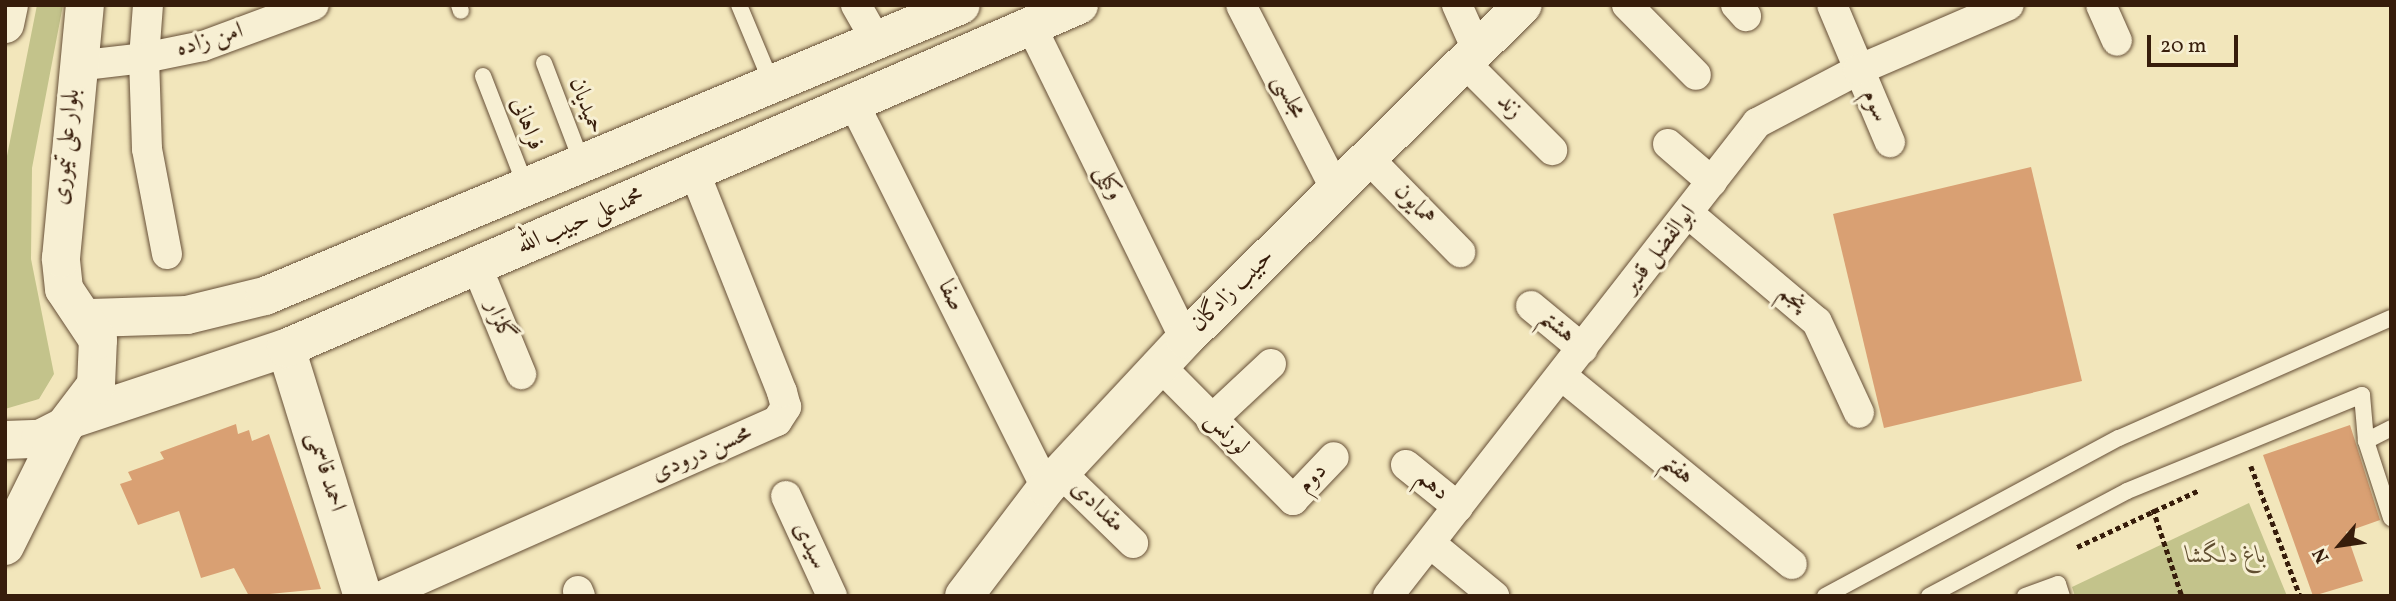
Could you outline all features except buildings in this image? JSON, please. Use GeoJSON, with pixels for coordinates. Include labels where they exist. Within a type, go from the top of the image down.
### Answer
{"type":"FeatureCollection","features":[{"type":"Feature","properties":{"kind":"main road"},"geometry":{"type":"LineString","coordinates":[[5,24],[9,5]]}},
{"type":"Feature","properties":{"kind":"main road","name":"بلوار علی تیموری"},"geometry":{"type":"LineString","coordinates":[[85,5],[60,220],[64,289],[89,318]]}},
{"type":"Feature","properties":{"kind":"main road"},"geometry":{"type":"LineString","coordinates":[[5,547],[70,423],[96,385],[100,362],[89,318],[214,311],[407,237],[583,165],[961,5]]}},
{"type":"Feature","properties":{"kind":"main road","name":"محمدعلی حبیب الله"},"geometry":{"type":"LineString","coordinates":[[5,440],[40,439],[70,423],[286,348],[1032,28],[1079,5]]}},
{"type":"Feature","properties":{"kind":"main road","name":"حبیب زادگان"},"geometry":{"type":"LineString","coordinates":[[979,590],[1053,480],[1172,353],[1523,5]]}},
{"type":"Feature","properties":{"kind":"main road"},"geometry":{"type":"LineString","coordinates":[[407,237],[428,288]]}},
{"type":"Feature","properties":{"kind":"main road","name":"احمد قاسمی"},"geometry":{"type":"LineString","coordinates":[[286,348],[363,596]]}},
{"type":"Feature","properties":{"kind":"street"},"geometry":{"type":"LineString","coordinates":[[148,5],[144,58],[147,149],[167,254]]}},
{"type":"Feature","properties":{"kind":"street","name":"امن زاده"},"geometry":{"type":"LineString","coordinates":[[76,66],[144,58],[203,46],[314,5]]}},
{"type":"Feature","properties":{"kind":"street"},"geometry":{"type":"LineString","coordinates":[[856,5],[877,42]]}},
{"type":"Feature","properties":{"kind":"street","name":"مجلسی"},"geometry":{"type":"LineString","coordinates":[[1241,5],[1336,190]]}},
{"type":"Feature","properties":{"kind":"street"},"geometry":{"type":"LineString","coordinates":[[1457,5],[1472,58]]}},
{"type":"Feature","properties":{"kind":"street"},"geometry":{"type":"LineString","coordinates":[[1627,5],[1696,75]]}},
{"type":"Feature","properties":{"kind":"street","name":"سوم"},"geometry":{"type":"LineString","coordinates":[[1832,5],[1890,142]]}},
{"type":"Feature","properties":{"kind":"street","name":"ابوالفضل قدیر"},"geometry":{"type":"LineString","coordinates":[[1388,596],[1766,115],[1858,70],[2009,5]]}},
{"type":"Feature","properties":{"kind":"street"},"geometry":{"type":"LineString","coordinates":[[2101,5],[2117,41]]}},
{"type":"Feature","properties":{"kind":"street","name":"وکیلی"},"geometry":{"type":"LineString","coordinates":[[1032,28],[1172,353]]}},
{"type":"Feature","properties":{"kind":"street","name":"زند"},"geometry":{"type":"LineString","coordinates":[[1472,58],[1552,150]]}},
{"type":"Feature","properties":{"kind":"street","name":"صفا"},"geometry":{"type":"LineString","coordinates":[[854,104],[1053,480]]}},
{"type":"Feature","properties":{"kind":"street"},"geometry":{"type":"LineString","coordinates":[[1668,144],[1712,182]]}},
{"type":"Feature","properties":{"kind":"street","name":"همایون"},"geometry":{"type":"LineString","coordinates":[[1368,158],[1460,252]]}},
{"type":"Feature","properties":{"kind":"street","name":"محسن درودی"},"geometry":{"type":"LineString","coordinates":[[382,596],[777,421],[786,407],[782,392],[695,173]]}},
{"type":"Feature","properties":{"kind":"street","name":"پنجم"},"geometry":{"type":"LineString","coordinates":[[1689,214],[1817,322],[1858,413]]}},
{"type":"Feature","properties":{"kind":"street","name":"گلزار"},"geometry":{"type":"LineString","coordinates":[[477,267],[521,374]]}},
{"type":"Feature","properties":{"kind":"street","name":"هشتم"},"geometry":{"type":"LineString","coordinates":[[1531,306],[1583,349]]}},
{"type":"Feature","properties":{"kind":"street","name":"لورنس"},"geometry":{"type":"LineString","coordinates":[[1172,353],[1211,420],[1293,500]]}},
{"type":"Feature","properties":{"kind":"street"},"geometry":{"type":"LineString","coordinates":[[1211,420],[1271,364]]}},
{"type":"Feature","properties":{"kind":"street","name":"هفتم"},"geometry":{"type":"LineString","coordinates":[[1562,376],[1792,564]]}},
{"type":"Feature","properties":{"kind":"street","name":"دوم"},"geometry":{"type":"LineString","coordinates":[[1293,500],[1334,457]]}},
{"type":"Feature","properties":{"kind":"street","name":"دهم"},"geometry":{"type":"LineString","coordinates":[[1406,465],[1458,508]]}},
{"type":"Feature","properties":{"kind":"street","name":"مقدادی"},"geometry":{"type":"LineString","coordinates":[[1053,480],[1133,543]]}},
{"type":"Feature","properties":{"kind":"street","name":"سیدی"},"geometry":{"type":"LineString","coordinates":[[786,496],[832,596]]}},
{"type":"Feature","properties":{"kind":"street"},"geometry":{"type":"LineString","coordinates":[[1431,544],[1494,596]]}},
{"type":"Feature","properties":{"kind":"lane"},"geometry":{"type":"LineString","coordinates":[[739,5],[773,86]]}},
{"type":"Feature","properties":{"kind":"lane","name":"حمیدیان"},"geometry":{"type":"LineString","coordinates":[[544,63],[583,165]]}},
{"type":"Feature","properties":{"kind":"lane","name":"فراهانی"},"geometry":{"type":"LineString","coordinates":[[483,76],[526,187]]}},
{"type":"Feature","properties":{"kind":"lane"},"geometry":{"type":"LineString","coordinates":[[1825,596],[2119,438],[2391,318]]}},
{"type":"Feature","properties":{"kind":"lane"},"geometry":{"type":"LineString","coordinates":[[1929,596],[2127,491],[2362,395],[2366,441],[2391,518]]}},
{"type":"Feature","properties":{"kind":"lane"},"geometry":{"type":"LineString","coordinates":[[2366,441],[2391,428]]}},
{"type":"Feature","properties":{"kind":"lane"},"geometry":{"type":"LineString","coordinates":[[2025,596],[2058,584],[2062,596]]}},
{"type":"Feature","properties":{"kind":"path"},"geometry":{"type":"LineString","coordinates":[[2239,471],[2251,466],[2300,596]]}},
{"type":"Feature","properties":{"kind":"path"},"geometry":{"type":"LineString","coordinates":[[2072,550],[2153,509],[2204,487]]}},
{"type":"Feature","properties":{"kind":"path"},"geometry":{"type":"LineString","coordinates":[[2153,509],[2182,596]]}},
{"type":"Feature","properties":{"kind":"green space"},"geometry":{"type":"Polygon","coordinates":[[[37,5],[63,5],[32,168],[31,259],[54,374],[39,399],[5,409],[5,166],[37,5]]]}},
{"type":"Feature","properties":{"kind":"green space","name":"باغ دلگشا"},"geometry":{"type":"Polygon","coordinates":[[[2249,503],[2287,596],[2075,596],[2072,587],[2249,503]]]}}]}
